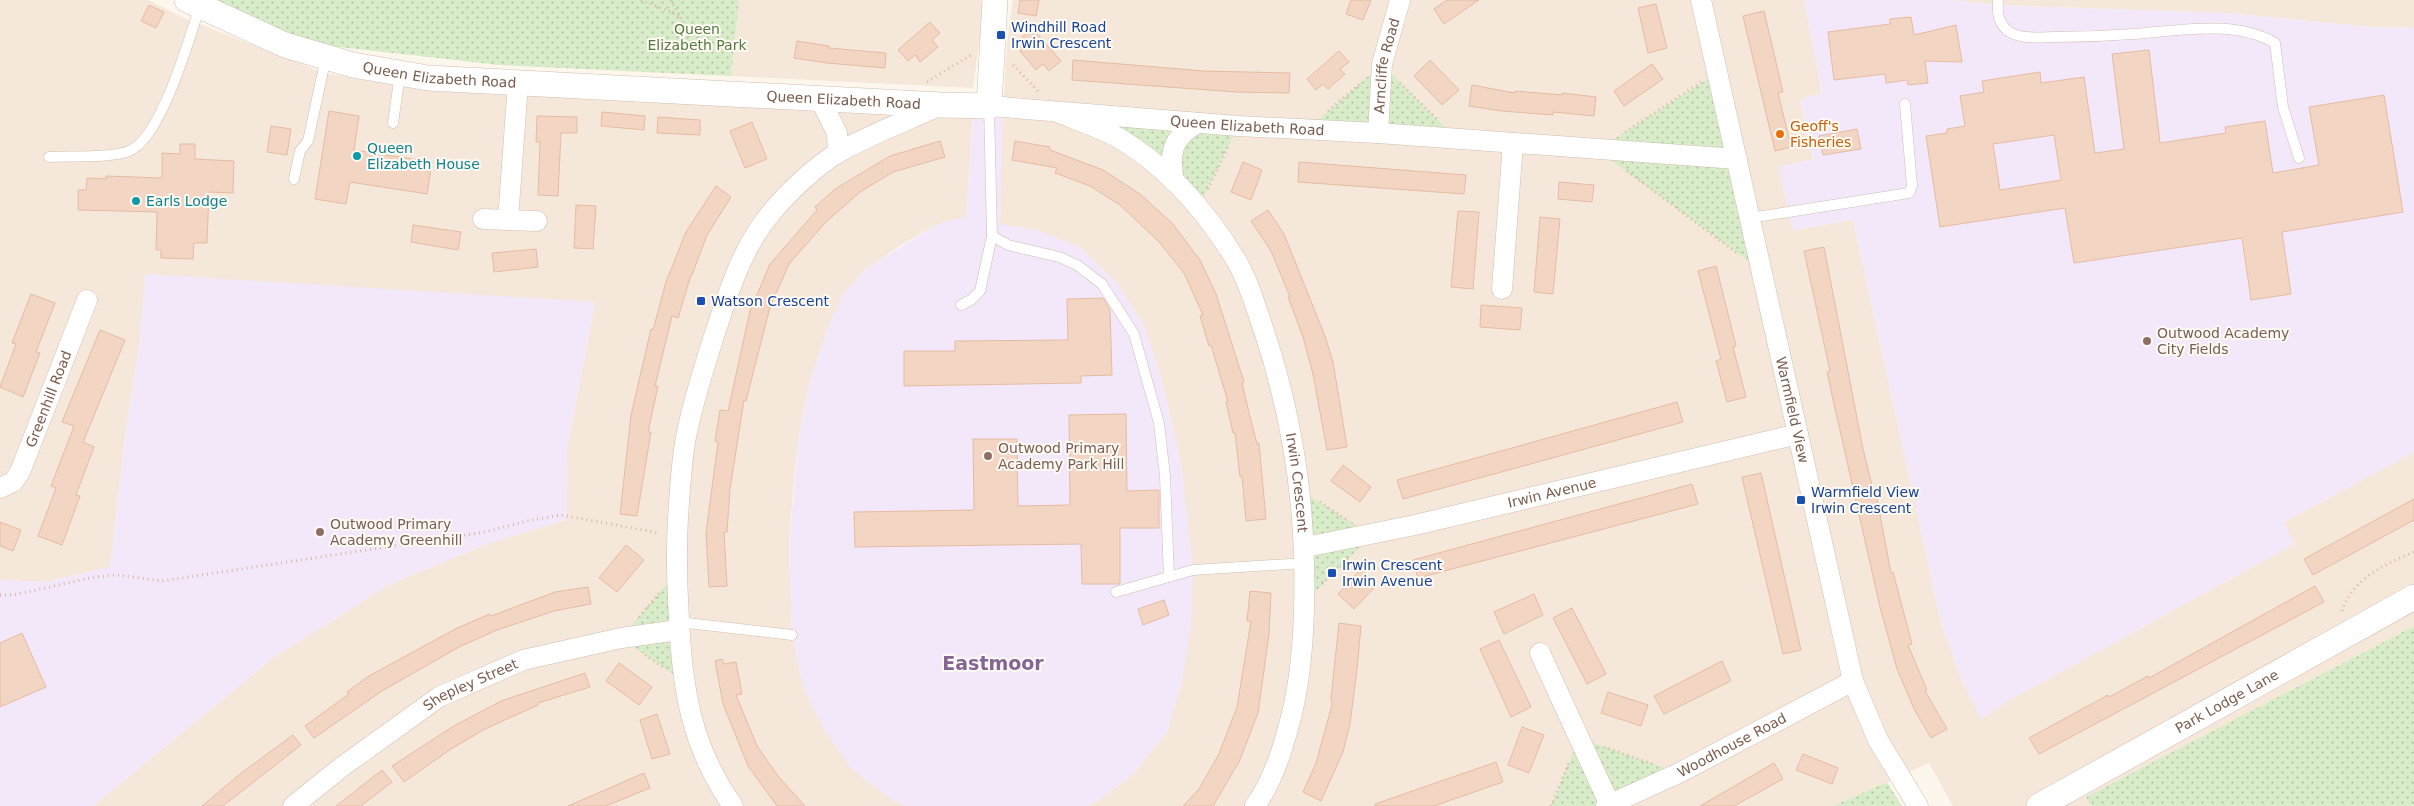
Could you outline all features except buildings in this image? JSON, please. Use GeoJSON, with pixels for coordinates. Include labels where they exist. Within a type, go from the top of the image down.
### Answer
{"type":"FeatureCollection","features":[{"type":"Feature","properties":{"kind":"street"},"geometry":{"type":"LineString","coordinates":[[989,106],[995,0]]}},
{"type":"Feature","properties":{"kind":"street","name":"Arncliffe Road"},"geometry":{"type":"LineString","coordinates":[[1378,133],[1382,64],[1400,0]]}},
{"type":"Feature","properties":{"kind":"street","name":"Warmfield View"},"geometry":{"type":"LineString","coordinates":[[1701,0],[1853,681],[1878,740],[1918,806]]}},
{"type":"Feature","properties":{"kind":"street","name":"Queen Elizabeth Road"},"geometry":{"type":"LineString","coordinates":[[194,3],[285,45],[352,66],[428,78],[989,106],[1238,126],[1378,133],[1737,159]]}},
{"type":"Feature","properties":{"kind":"street"},"geometry":{"type":"LineString","coordinates":[[508,220],[518,82]]}},
{"type":"Feature","properties":{"kind":"street"},"geometry":{"type":"LineString","coordinates":[[820,99],[832,118],[837,133],[838,152]]}},
{"type":"Feature","properties":{"kind":"street"},"geometry":{"type":"LineString","coordinates":[[725,804],[694,726],[683,682],[679,626],[677,537],[680,482],[686,433],[702,371],[728,292],[748,244],[771,213],[800,183],[838,152],[941,105]]}},
{"type":"Feature","properties":{"kind":"street","name":"Irwin Crescent"},"geometry":{"type":"LineString","coordinates":[[1057,112],[1115,136],[1151,160],[1199,207],[1237,261],[1253,297],[1285,400],[1300,490],[1306,555],[1302,659],[1294,710],[1281,753],[1263,796],[1255,806]]}},
{"type":"Feature","properties":{"kind":"street"},"geometry":{"type":"LineString","coordinates":[[1174,181],[1171,166],[1175,142],[1184,130],[1198,123]]}},
{"type":"Feature","properties":{"kind":"street"},"geometry":{"type":"LineString","coordinates":[[1502,289],[1513,143]]}},
{"type":"Feature","properties":{"kind":"street"},"geometry":{"type":"LineString","coordinates":[[483,219],[538,221]]}},
{"type":"Feature","properties":{"kind":"street","name":"Greenhill Road"},"geometry":{"type":"LineString","coordinates":[[0,488],[13,482],[20,472],[87,300]]}},
{"type":"Feature","properties":{"kind":"street","name":"Irwin Avenue"},"geometry":{"type":"LineString","coordinates":[[1306,555],[1415,525],[1798,434]]}},
{"type":"Feature","properties":{"kind":"street","name":"Park Lodge Lane"},"geometry":{"type":"LineString","coordinates":[[2039,806],[2414,597]]}},
{"type":"Feature","properties":{"kind":"street","name":"Shepley Street"},"geometry":{"type":"LineString","coordinates":[[293,806],[343,766],[439,697],[523,660],[679,626]]}},
{"type":"Feature","properties":{"kind":"street","name":"Woodhouse Road"},"geometry":{"type":"LineString","coordinates":[[1540,653],[1608,805],[1679,773],[1853,681]]}},
{"type":"Feature","properties":{"kind":"lane"},"geometry":{"type":"LineString","coordinates":[[1998,0],[1998,17],[2002,24],[2010,32],[2026,37],[2092,38],[2230,30],[2264,36],[2275,43],[2283,107],[2299,158]]}},
{"type":"Feature","properties":{"kind":"lane"},"geometry":{"type":"LineString","coordinates":[[49,157],[128,152],[141,144],[149,135],[163,109],[194,3]]}},
{"type":"Feature","properties":{"kind":"lane"},"geometry":{"type":"LineString","coordinates":[[294,179],[300,151],[308,141],[326,57]]}},
{"type":"Feature","properties":{"kind":"lane"},"geometry":{"type":"LineString","coordinates":[[393,123],[400,73]]}},
{"type":"Feature","properties":{"kind":"lane"},"geometry":{"type":"LineString","coordinates":[[1750,218],[1909,193],[1912,186],[1905,104]]}},
{"type":"Feature","properties":{"kind":"lane"},"geometry":{"type":"LineString","coordinates":[[961,305],[971,300],[980,291],[992,236],[989,106]]}},
{"type":"Feature","properties":{"kind":"lane"},"geometry":{"type":"LineString","coordinates":[[992,236],[1008,245],[1059,257],[1077,265],[1102,284],[1134,334],[1160,423],[1165,476],[1169,577]]}},
{"type":"Feature","properties":{"kind":"lane"},"geometry":{"type":"LineString","coordinates":[[1116,592],[1193,570],[1306,555]]}},
{"type":"Feature","properties":{"kind":"lane"},"geometry":{"type":"LineString","coordinates":[[679,626],[792,635]]}},
{"type":"Feature","properties":{"kind":"path"},"geometry":{"type":"LineString","coordinates":[[641,0],[681,17]]}},
{"type":"Feature","properties":{"kind":"path"},"geometry":{"type":"LineString","coordinates":[[672,0],[695,53]]}},
{"type":"Feature","properties":{"kind":"path"},"geometry":{"type":"LineString","coordinates":[[1199,207],[1238,126]]}},
{"type":"Feature","properties":{"kind":"path"},"geometry":{"type":"LineString","coordinates":[[0,595],[14,595],[94,577],[117,575],[162,580],[218,573],[485,532],[527,521],[561,515],[677,537]]}},
{"type":"Feature","properties":{"kind":"path"},"geometry":{"type":"LineString","coordinates":[[2342,611],[2344,603],[2362,580],[2388,563],[2414,552]]}},
{"type":"Feature","properties":{"kind":"shaded area"},"geometry":{"type":"Polygon","coordinates":[[[0,0],[149,0],[184,18],[324,73],[401,86],[509,95],[973,110],[966,218],[937,224],[898,247],[866,269],[843,295],[826,332],[807,392],[798,442],[793,489],[789,548],[792,635],[893,801],[907,806],[93,806],[274,657],[390,584],[487,544],[566,520],[567,450],[595,302],[139,346],[125,437],[110,567],[46,582],[0,580],[0,0]]]}},
{"type":"Feature","properties":{"kind":"shaded area"},"geometry":{"type":"Polygon","coordinates":[[[739,0],[985,0],[973,88],[731,76],[739,0]]]}},
{"type":"Feature","properties":{"kind":"shaded area"},"geometry":{"type":"Polygon","coordinates":[[[1013,0],[1804,0],[1822,93],[1800,100],[1813,159],[1793,230],[1853,220],[1941,623],[1960,676],[1981,719],[2006,702],[2294,544],[2284,522],[2414,452],[2414,626],[2087,797],[2091,806],[1953,806],[1929,763],[1833,806],[1088,806],[1098,801],[1133,774],[1167,732],[1182,681],[1182,469],[1161,377],[1143,324],[1000,224],[1001,144],[1007,43],[1013,0]]]}},
{"type":"Feature","properties":{"kind":"shaded area","name":"Outwood Academy City Fields"},"geometry":{"type":"Polygon","coordinates":[[[1804,0],[1951,0],[1998,5],[2227,13],[2371,27],[2414,28],[2414,452],[2284,522],[2294,544],[2006,702],[1981,719],[1960,676],[1941,623],[1853,220],[1793,230],[1788,211],[1778,167],[1813,159],[1800,100],[1822,93],[1804,0]]]}},
{"type":"Feature","properties":{"kind":"shaded area"},"geometry":{"type":"Polygon","coordinates":[[[1951,0],[2414,0],[2414,28],[2371,27],[2227,13],[1998,5],[1951,0]]]}},
{"type":"Feature","properties":{"kind":"shaded area","name":"Outwood Primary Academy Park Hill"},"geometry":{"type":"Polygon","coordinates":[[[973,110],[1003,115],[1000,224],[1037,230],[1081,248],[1119,285],[1143,324],[1161,377],[1182,469],[1193,570],[1191,625],[1182,681],[1167,732],[1133,774],[1098,801],[1088,806],[907,806],[893,801],[851,768],[823,728],[803,686],[792,635],[789,548],[798,442],[807,392],[826,332],[843,294],[866,269],[937,224],[966,217],[973,110]]]}},
{"type":"Feature","properties":{"kind":"shaded area","name":"Outwood Primary Academy Greenhill"},"geometry":{"type":"Polygon","coordinates":[[[145,274],[595,302],[567,450],[566,520],[487,544],[390,584],[274,657],[93,806],[0,806],[0,580],[46,582],[110,567],[125,437],[139,346],[145,274]]]}},
{"type":"Feature","properties":{"kind":"green space","name":"Queen Elizabeth Park"},"geometry":{"type":"Polygon","coordinates":[[[212,0],[739,0],[731,76],[499,65],[304,43],[212,0]]]}},
{"type":"Feature","properties":{"kind":"green space"},"geometry":{"type":"Polygon","coordinates":[[[1382,64],[1457,139],[1308,129],[1382,64]]]}},
{"type":"Feature","properties":{"kind":"green space"},"geometry":{"type":"Polygon","coordinates":[[[1717,73],[1759,269],[1597,150],[1717,73]]]}},
{"type":"Feature","properties":{"kind":"green space"},"geometry":{"type":"Polygon","coordinates":[[[1057,112],[1238,126],[1199,207],[1174,181],[1057,112]]]}},
{"type":"Feature","properties":{"kind":"green space"},"geometry":{"type":"Polygon","coordinates":[[[1300,490],[1372,535],[1304,603],[1300,490]]]}},
{"type":"Feature","properties":{"kind":"green space"},"geometry":{"type":"Polygon","coordinates":[[[676,573],[683,681],[621,638],[676,573]]]}},
{"type":"Feature","properties":{"kind":"green space"},"geometry":{"type":"Polygon","coordinates":[[[2414,626],[2414,806],[2091,806],[2086,797],[2414,626]]]}},
{"type":"Feature","properties":{"kind":"green space"},"geometry":{"type":"Polygon","coordinates":[[[1579,738],[1679,773],[1606,806],[1551,806],[1579,738]]]}},
{"type":"Feature","properties":{"kind":"green space"},"geometry":{"type":"Polygon","coordinates":[[[1887,782],[1902,806],[1833,806],[1887,782]]]}},
{"type":"Feature","properties":{"kind":"place","name":"Windhill Road Irwin Crescent"},"geometry":{"type":"Point","coordinates":[1001,35]}},
{"type":"Feature","properties":{"kind":"place","name":"Geoff's Fisheries"},"geometry":{"type":"Point","coordinates":[1780,134]}},
{"type":"Feature","properties":{"kind":"place","name":"Queen Elizabeth House"},"geometry":{"type":"Point","coordinates":[357,156]}},
{"type":"Feature","properties":{"kind":"place","name":"Earls Lodge"},"geometry":{"type":"Point","coordinates":[136,201]}},
{"type":"Feature","properties":{"kind":"place","name":"Watson Crescent"},"geometry":{"type":"Point","coordinates":[701,301]}},
{"type":"Feature","properties":{"kind":"place","name":"Outwood Academy City Fields"},"geometry":{"type":"Point","coordinates":[2147,341]}},
{"type":"Feature","properties":{"kind":"place","name":"Outwood Primary Academy Park Hill"},"geometry":{"type":"Point","coordinates":[988,456]}},
{"type":"Feature","properties":{"kind":"place","name":"Warmfield View Irwin Crescent"},"geometry":{"type":"Point","coordinates":[1801,500]}},
{"type":"Feature","properties":{"kind":"place","name":"Outwood Primary Academy Greenhill"},"geometry":{"type":"Point","coordinates":[320,532]}},
{"type":"Feature","properties":{"kind":"place","name":"Irwin Crescent Irwin Avenue"},"geometry":{"type":"Point","coordinates":[1332,573]}},
{"type":"Feature","properties":{"kind":"district","name":"Eastmoor"},"geometry":{"type":"Point","coordinates":[993,663]}}]}
